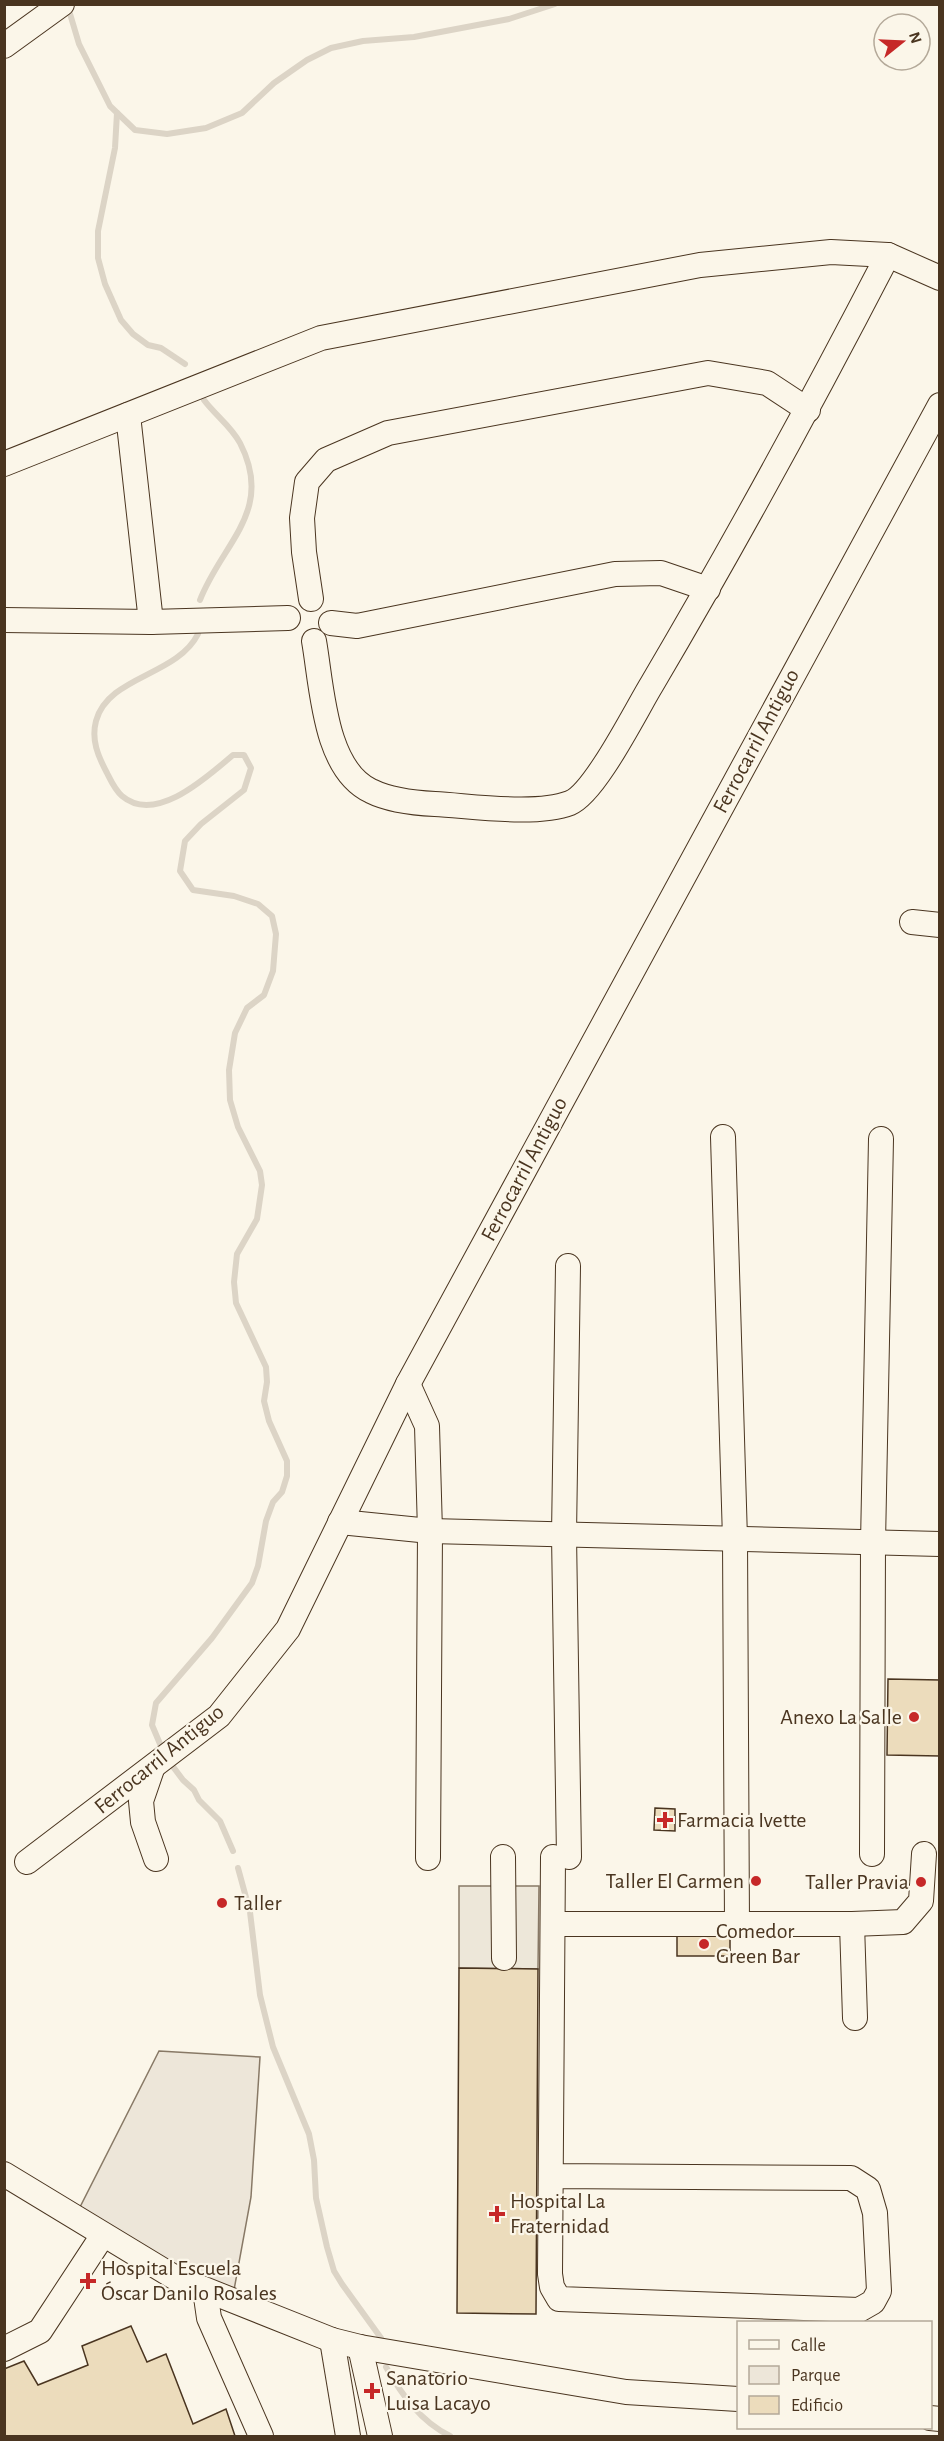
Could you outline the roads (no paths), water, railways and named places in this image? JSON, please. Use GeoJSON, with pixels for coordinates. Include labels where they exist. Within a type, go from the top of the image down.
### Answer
{"type":"FeatureCollection","features":[{"type":"Feature","properties":{"kind":"street"},"geometry":{"type":"LineString","coordinates":[[4,46],[57,8]]}},
{"type":"Feature","properties":{"kind":"street"},"geometry":{"type":"LineString","coordinates":[[4,464],[321,338],[699,265],[831,252],[888,255],[939,278]]}},
{"type":"Feature","properties":{"kind":"street"},"geometry":{"type":"LineString","coordinates":[[314,641],[332,743],[352,778],[371,791],[412,803],[542,810],[571,802],[586,791],[708,589],[808,410],[888,255]]}},
{"type":"Feature","properties":{"kind":"street"},"geometry":{"type":"LineString","coordinates":[[311,599],[302,518],[307,482],[326,459],[388,433],[708,373],[767,383],[808,410]]}},
{"type":"Feature","properties":{"kind":"street","name":"Ferrocarril Antiguo"},"geometry":{"type":"LineString","coordinates":[[27,1862],[219,1716],[288,1629],[408,1384],[939,405]]}},
{"type":"Feature","properties":{"kind":"street"},"geometry":{"type":"LineString","coordinates":[[128,415],[151,622]]}},
{"type":"Feature","properties":{"kind":"street"},"geometry":{"type":"LineString","coordinates":[[330,623],[357,626],[615,574],[661,573],[708,589]]}},
{"type":"Feature","properties":{"kind":"street"},"geometry":{"type":"LineString","coordinates":[[311,599],[321,603],[329,611],[330,623],[325,635],[314,641],[300,640],[291,631],[288,618],[292,607],[300,600],[311,599]]}},
{"type":"Feature","properties":{"kind":"street"},"geometry":{"type":"LineString","coordinates":[[4,620],[151,622],[288,618]]}},
{"type":"Feature","properties":{"kind":"street"},"geometry":{"type":"LineString","coordinates":[[912,922],[939,925]]}},
{"type":"Feature","properties":{"kind":"street"},"geometry":{"type":"LineString","coordinates":[[723,1137],[735,1539],[737,1924]]}},
{"type":"Feature","properties":{"kind":"street"},"geometry":{"type":"LineString","coordinates":[[872,1854],[873,1543],[881,1139]]}},
{"type":"Feature","properties":{"kind":"street"},"geometry":{"type":"LineString","coordinates":[[550,2176],[851,2178],[868,2189],[875,2213],[879,2291],[874,2312],[559,2299],[552,2287],[550,2176],[553,1924],[561,1857],[568,1266]]}},
{"type":"Feature","properties":{"kind":"street"},"geometry":{"type":"LineString","coordinates":[[408,1384],[427,1426],[430,1531],[428,1858]]}},
{"type":"Feature","properties":{"kind":"street"},"geometry":{"type":"LineString","coordinates":[[340,1522],[430,1531],[939,1544]]}},
{"type":"Feature","properties":{"kind":"street"},"geometry":{"type":"LineString","coordinates":[[152,1769],[141,1801],[143,1822],[156,1859]]}},
{"type":"Feature","properties":{"kind":"street"},"geometry":{"type":"LineString","coordinates":[[553,1924],[903,1922],[921,1901],[924,1854]]}},
{"type":"Feature","properties":{"kind":"street"},"geometry":{"type":"LineString","coordinates":[[503,1857],[504,1958]]}},
{"type":"Feature","properties":{"kind":"street"},"geometry":{"type":"LineString","coordinates":[[852,1924],[855,2018]]}},
{"type":"Feature","properties":{"kind":"street"},"geometry":{"type":"LineString","coordinates":[[4,2174],[174,2277],[332,2340],[360,2347],[626,2392],[737,2400]]}},
{"type":"Feature","properties":{"kind":"street"},"geometry":{"type":"LineString","coordinates":[[4,2349],[40,2331],[103,2235]]}},
{"type":"Feature","properties":{"kind":"street"},"geometry":{"type":"LineString","coordinates":[[205,2290],[209,2318],[261,2436]]}},
{"type":"Feature","properties":{"kind":"street"},"geometry":{"type":"LineString","coordinates":[[332,2340],[348,2436]]}},
{"type":"Feature","properties":{"kind":"street"},"geometry":{"type":"LineString","coordinates":[[360,2347],[380,2436]]}},
{"type":"Feature","properties":{"kind":"waterway"},"geometry":{"type":"LineString","coordinates":[[68,7],[79,44],[110,106],[135,130],[167,134],[206,128],[242,113],[274,83],[307,60],[331,48],[363,41],[414,37],[509,19],[555,4]]}},
{"type":"Feature","properties":{"kind":"waterway"},"geometry":{"type":"LineString","coordinates":[[117,113],[115,148],[98,231],[98,258],[105,284],[121,320],[133,334],[148,345],[161,348],[185,364]]}},
{"type":"Feature","properties":{"kind":"waterway"},"geometry":{"type":"LineString","coordinates":[[200,600],[209,580],[241,526],[249,508],[252,488],[249,467],[240,443],[204,400]]}},
{"type":"Feature","properties":{"kind":"waterway"},"geometry":{"type":"LineString","coordinates":[[163,1751],[152,1725],[156,1703],[212,1638],[252,1583],[258,1566],[266,1521],[273,1502],[282,1492],[287,1476],[287,1461],[269,1421],[264,1401],[267,1382],[266,1367],[236,1303],[234,1282],[237,1254],[257,1219],[262,1185],[260,1171],[238,1127],[230,1100],[229,1070],[235,1033],[247,1008],[264,995],[273,971],[276,934],[272,916],[258,904],[234,896],[193,890],[180,871],[185,841],[201,824],[244,790],[251,768],[244,755],[233,755],[196,785],[181,794],[150,805],[136,803],[122,796],[115,788],[101,760],[95,741],[96,721],[103,706],[114,694],[175,659],[188,648],[198,634]]}},
{"type":"Feature","properties":{"kind":"waterway"},"geometry":{"type":"LineString","coordinates":[[168,1760],[194,1790],[199,1800],[220,1821],[233,1851]]}},
{"type":"Feature","properties":{"kind":"waterway"},"geometry":{"type":"LineString","coordinates":[[238,1868],[250,1912],[260,1995],[273,2047],[309,2134],[314,2160],[316,2198],[334,2271],[381,2338]]}},
{"type":"Feature","properties":{"kind":"waterway"},"geometry":{"type":"LineString","coordinates":[[386,2367],[421,2415],[450,2436]]}},
{"type":"Feature","properties":{"kind":"place","name":"Anexo La Salle"},"geometry":{"type":"Point","coordinates":[914,1717]}},
{"type":"Feature","properties":{"kind":"place","name":"Farmacia Ivette"},"geometry":{"type":"Point","coordinates":[665,1820]}},
{"type":"Feature","properties":{"kind":"place","name":"Taller El Carmen"},"geometry":{"type":"Point","coordinates":[756,1881]}},
{"type":"Feature","properties":{"kind":"place","name":"Taller Pravia"},"geometry":{"type":"Point","coordinates":[921,1882]}},
{"type":"Feature","properties":{"kind":"place","name":"Taller"},"geometry":{"type":"Point","coordinates":[222,1903]}},
{"type":"Feature","properties":{"kind":"place","name":"Comedor Green Bar"},"geometry":{"type":"Point","coordinates":[704,1944]}},
{"type":"Feature","properties":{"kind":"place","name":"Hospital La Fraternidad"},"geometry":{"type":"Point","coordinates":[497,2214]}},
{"type":"Feature","properties":{"kind":"place","name":"Hospital Escuela Óscar Danilo Rosales"},"geometry":{"type":"Point","coordinates":[88,2281]}},
{"type":"Feature","properties":{"kind":"place","name":"Sanatorio Luisa Lacayo"},"geometry":{"type":"Point","coordinates":[372,2391]}}]}
